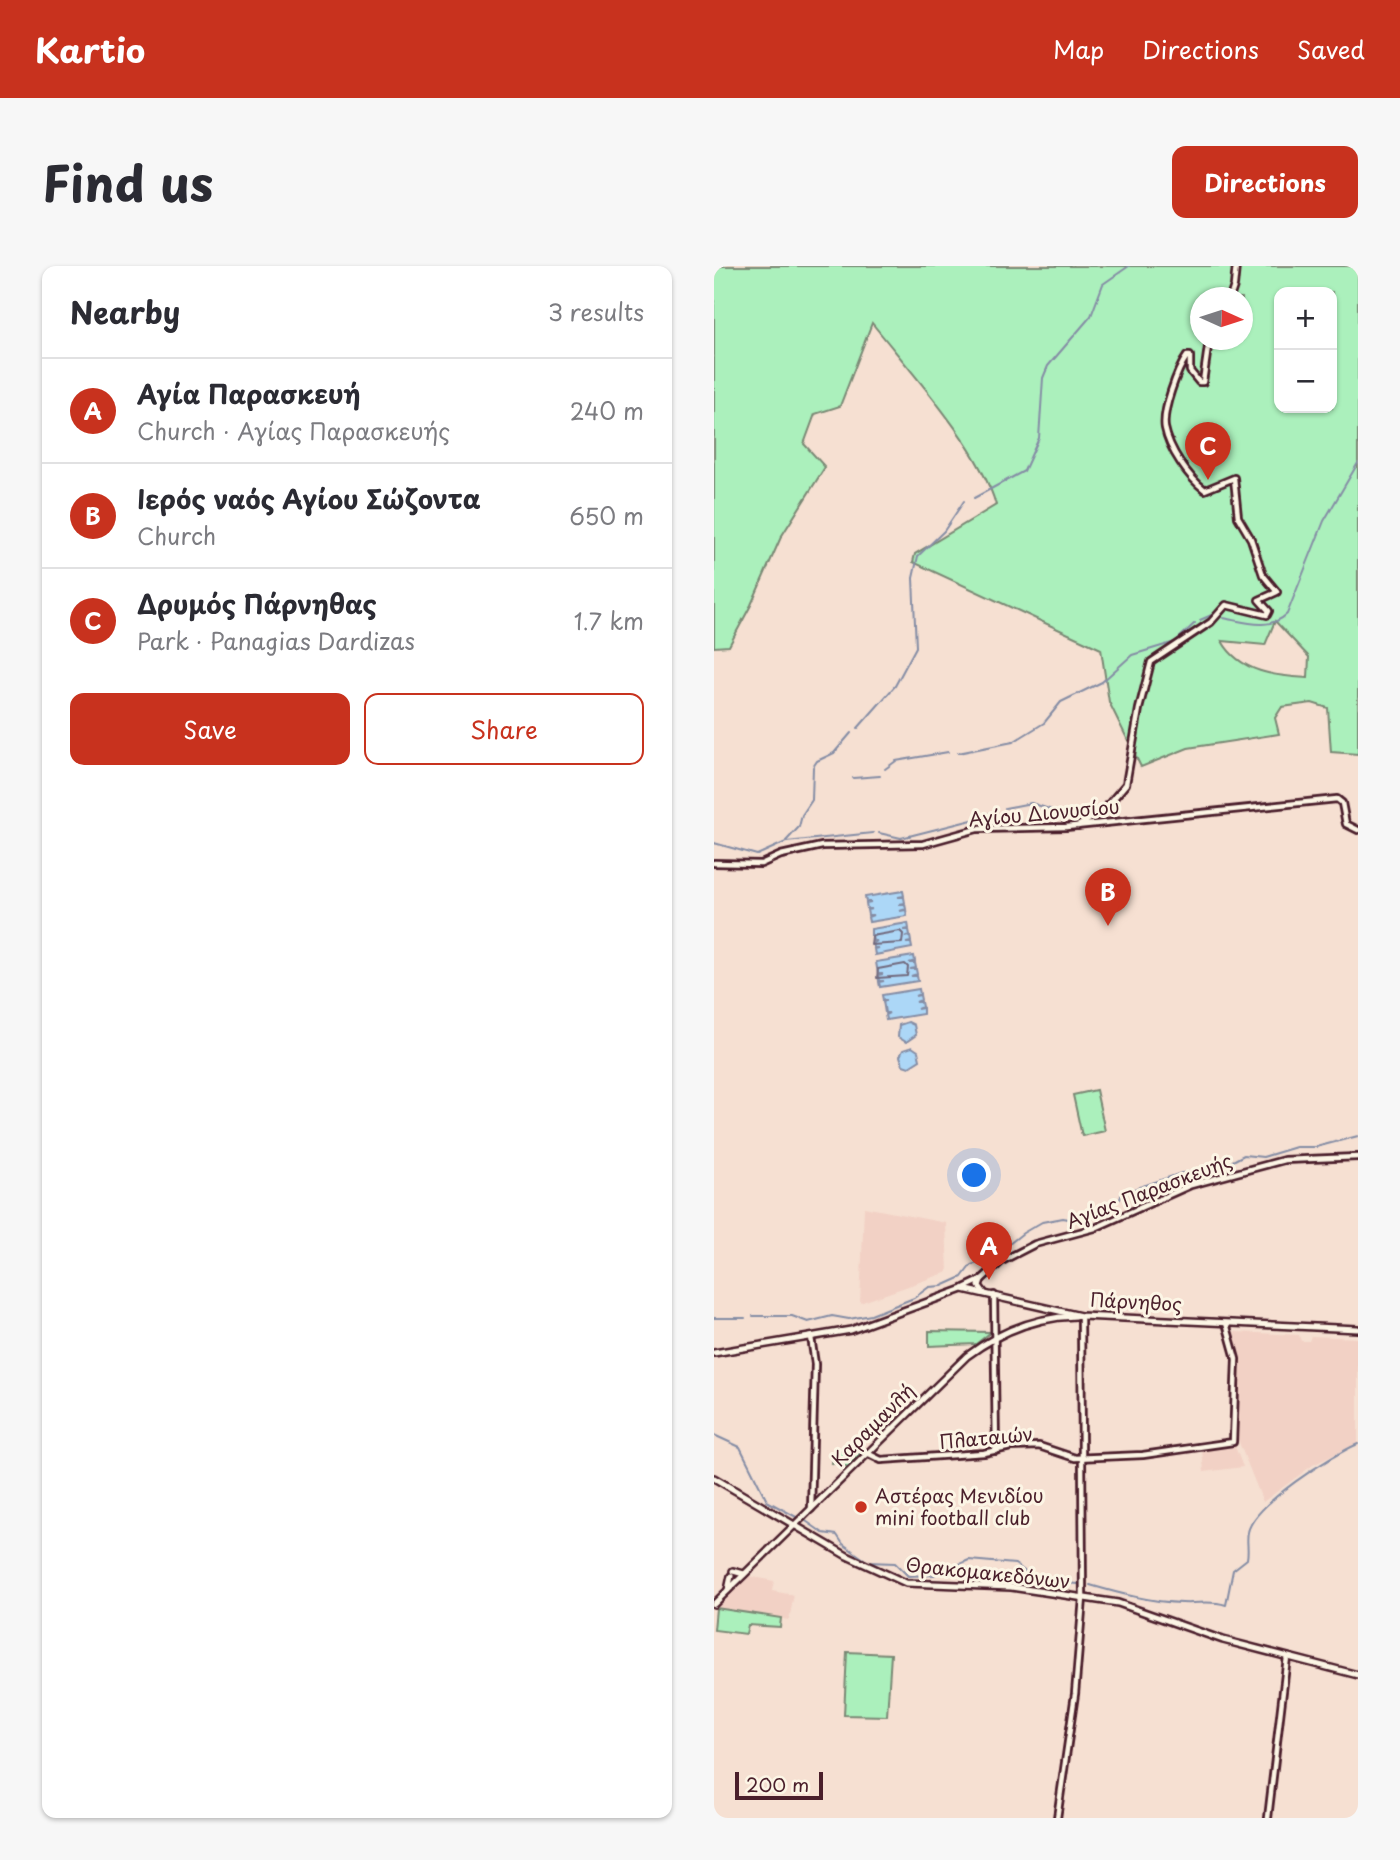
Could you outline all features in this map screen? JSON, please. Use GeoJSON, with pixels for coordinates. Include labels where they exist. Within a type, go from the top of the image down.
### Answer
{"type":"FeatureCollection","features":[{"type":"Feature","properties":{"kind":"main road"},"geometry":{"type":"LineString","coordinates":[[981,1280],[979,1286],[984,1293]]}},
{"type":"Feature","properties":{"kind":"main road"},"geometry":{"type":"LineString","coordinates":[[714,1353],[859,1328],[963,1289]]}},
{"type":"Feature","properties":{"kind":"main road","name":"Πάρνηθος"},"geometry":{"type":"LineString","coordinates":[[963,1289],[1082,1316],[1358,1329]]}},
{"type":"Feature","properties":{"kind":"main road","name":"Καραμανλή"},"geometry":{"type":"LineString","coordinates":[[714,1604],[953,1367],[993,1337],[1038,1321],[1082,1316]]}},
{"type":"Feature","properties":{"kind":"main road","name":"Θρακομακεδόνων"},"geometry":{"type":"LineString","coordinates":[[714,1478],[863,1565],[909,1584],[1011,1587],[1136,1607],[1223,1640],[1358,1675]]}},
{"type":"Feature","properties":{"kind":"main road"},"geometry":{"type":"LineString","coordinates":[[727,1592],[732,1574],[744,1574]]}},
{"type":"Feature","properties":{"kind":"street"},"geometry":{"type":"LineString","coordinates":[[1234,287],[1236,266]]}},
{"type":"Feature","properties":{"kind":"street"},"geometry":{"type":"LineString","coordinates":[[1078,825],[1108,806],[1127,782],[1139,709],[1151,662],[1212,622],[1225,605],[1267,615],[1269,611],[1259,600],[1277,592],[1259,568],[1251,539],[1238,517],[1234,478],[1205,490],[1185,472],[1166,430],[1172,387],[1179,369],[1186,356],[1190,356],[1190,370],[1199,382],[1203,382],[1208,350]]}},
{"type":"Feature","properties":{"kind":"street","name":"Αγίου Διονυσίου"},"geometry":{"type":"LineString","coordinates":[[714,863],[761,864],[781,855],[822,846],[923,844],[977,829],[1078,825],[1337,799],[1342,803],[1346,824],[1358,830]]}},
{"type":"Feature","properties":{"kind":"street"},"geometry":{"type":"LineString","coordinates":[[1096,816],[1100,822]]}},
{"type":"Feature","properties":{"kind":"street","name":"Αγίας Παρασκευής"},"geometry":{"type":"LineString","coordinates":[[963,1289],[981,1280],[1002,1261],[1035,1244],[1095,1228],[1143,1204],[1208,1180],[1284,1160],[1358,1157]]}},
{"type":"Feature","properties":{"kind":"street"},"geometry":{"type":"LineString","coordinates":[[994,1295],[996,1451]]}},
{"type":"Feature","properties":{"kind":"street"},"geometry":{"type":"LineString","coordinates":[[1057,1818],[1075,1694],[1083,1598],[1082,1316]]}},
{"type":"Feature","properties":{"kind":"street","name":"Πλαταιών"},"geometry":{"type":"LineString","coordinates":[[867,1454],[881,1460],[1039,1446],[1082,1457],[1143,1455],[1233,1442],[1237,1363],[1226,1323]]}},
{"type":"Feature","properties":{"kind":"street"},"geometry":{"type":"LineString","coordinates":[[811,1337],[815,1364],[811,1509]]}},
{"type":"Feature","properties":{"kind":"street"},"geometry":{"type":"LineString","coordinates":[[1268,1818],[1287,1657]]}},
{"type":"Feature","properties":{"kind":"shaded area"},"geometry":{"type":"Polygon","coordinates":[[[864,1207],[946,1223],[948,1272],[860,1303],[864,1207]]]}},
{"type":"Feature","properties":{"kind":"shaded area"},"geometry":{"type":"Polygon","coordinates":[[[1234,1332],[1299,1335],[1301,1341],[1309,1341],[1311,1336],[1358,1338],[1358,1443],[1313,1465],[1263,1502],[1236,1435],[1239,1359],[1234,1332]]]}},
{"type":"Feature","properties":{"kind":"shaded area"},"geometry":{"type":"Polygon","coordinates":[[[1234,1444],[1243,1467],[1204,1472],[1202,1449],[1234,1444]]]}},
{"type":"Feature","properties":{"kind":"shaded area"},"geometry":{"type":"Polygon","coordinates":[[[748,1576],[774,1581],[772,1591],[794,1595],[789,1620],[716,1608],[748,1576]]]}},
{"type":"Feature","properties":{"kind":"green space"},"geometry":{"type":"Polygon","coordinates":[[[714,266],[1358,266],[1358,754],[1331,752],[1328,708],[1312,703],[1282,707],[1275,718],[1279,734],[1188,748],[1141,767],[1109,702],[1101,649],[913,562],[915,554],[996,505],[987,482],[960,434],[872,323],[840,406],[815,414],[804,444],[825,467],[781,537],[751,605],[729,646],[714,647],[714,266]],[[1275,621],[1265,645],[1222,641],[1239,660],[1260,671],[1308,678],[1309,657],[1275,621]]]}},
{"type":"Feature","properties":{"kind":"green space"},"geometry":{"type":"Polygon","coordinates":[[[1096,1090],[1105,1131],[1082,1136],[1073,1095],[1096,1090]]]}},
{"type":"Feature","properties":{"kind":"green space"},"geometry":{"type":"Polygon","coordinates":[[[929,1331],[991,1332],[976,1344],[929,1346],[929,1331]]]}},
{"type":"Feature","properties":{"kind":"green space"},"geometry":{"type":"Polygon","coordinates":[[[835,1450],[858,1451],[860,1454],[848,1467],[832,1463],[835,1450]]]}},
{"type":"Feature","properties":{"kind":"green space"},"geometry":{"type":"Polygon","coordinates":[[[716,1608],[781,1618],[780,1627],[748,1625],[746,1634],[714,1630],[716,1608]]]}},
{"type":"Feature","properties":{"kind":"green space"},"geometry":{"type":"Polygon","coordinates":[[[847,1652],[891,1654],[887,1716],[844,1715],[847,1652]]]}},
{"type":"Feature","properties":{"kind":"water"},"geometry":{"type":"Polygon","coordinates":[[[903,891],[904,896],[898,897],[904,897],[905,903],[899,904],[905,904],[906,909],[900,911],[906,910],[907,916],[869,922],[868,917],[873,915],[868,915],[867,910],[872,909],[867,909],[866,903],[871,902],[866,902],[865,897],[903,891]]]}},
{"type":"Feature","properties":{"kind":"water"},"geometry":{"type":"Polygon","coordinates":[[[908,923],[909,929],[904,930],[909,930],[910,935],[905,937],[910,936],[911,942],[906,943],[911,943],[912,948],[875,955],[874,949],[878,948],[874,948],[873,943],[877,941],[873,941],[872,936],[876,935],[871,935],[871,929],[908,923]]]}},
{"type":"Feature","properties":{"kind":"water"},"geometry":{"type":"Polygon","coordinates":[[[914,956],[915,961],[909,963],[915,963],[916,968],[910,969],[916,969],[917,974],[911,976],[917,976],[918,981],[880,987],[879,982],[884,981],[879,981],[878,975],[883,974],[878,974],[876,962],[914,956]]]}},
{"type":"Feature","properties":{"kind":"water"},"geometry":{"type":"Polygon","coordinates":[[[919,989],[920,994],[915,996],[920,995],[921,1000],[916,1002],[921,1002],[922,1007],[917,1009],[923,1008],[923,1014],[886,1020],[885,1015],[889,1013],[885,1013],[883,1001],[887,1000],[883,1000],[882,995],[919,989]]]}},
{"type":"Feature","properties":{"kind":"water"},"geometry":{"type":"Polygon","coordinates":[[[908,1022],[914,1025],[916,1035],[906,1042],[898,1037],[899,1025],[908,1022]]]}},
{"type":"Feature","properties":{"kind":"water"},"geometry":{"type":"Polygon","coordinates":[[[912,1047],[918,1051],[920,1060],[909,1067],[903,1065],[900,1056],[903,1050],[912,1047]]]}},
{"type":"Feature","properties":{"kind":"waterway"},"geometry":{"type":"LineString","coordinates":[[974,498],[1024,471],[1039,438],[1043,378],[1048,366],[1091,316],[1103,284],[1129,266]]}},
{"type":"Feature","properties":{"kind":"waterway"},"geometry":{"type":"LineString","coordinates":[[1223,618],[1265,624],[1287,614],[1324,521],[1358,463]]}},
{"type":"Feature","properties":{"kind":"waterway"},"geometry":{"type":"LineString","coordinates":[[858,728],[895,686],[916,647],[913,578],[918,556],[944,531],[964,501]]}},
{"type":"Feature","properties":{"kind":"waterway"},"geometry":{"type":"LineString","coordinates":[[1200,620],[1214,614]]}},
{"type":"Feature","properties":{"kind":"waterway"},"geometry":{"type":"LineString","coordinates":[[958,753],[1013,742],[1044,723],[1061,702],[1102,682],[1132,655],[1175,642],[1195,623]]}},
{"type":"Feature","properties":{"kind":"waterway"},"geometry":{"type":"LineString","coordinates":[[786,841],[799,827],[802,815],[812,800],[813,767],[817,761],[834,753],[851,733]]}},
{"type":"Feature","properties":{"kind":"waterway"},"geometry":{"type":"LineString","coordinates":[[885,769],[896,761],[948,752]]}},
{"type":"Feature","properties":{"kind":"waterway"},"geometry":{"type":"LineString","coordinates":[[853,778],[880,776]]}},
{"type":"Feature","properties":{"kind":"waterway"},"geometry":{"type":"LineString","coordinates":[[1005,808],[1031,803],[1064,814]]}},
{"type":"Feature","properties":{"kind":"waterway"},"geometry":{"type":"LineString","coordinates":[[978,819],[997,810]]}},
{"type":"Feature","properties":{"kind":"waterway"},"geometry":{"type":"LineString","coordinates":[[879,833],[901,838],[972,820]]}},
{"type":"Feature","properties":{"kind":"waterway"},"geometry":{"type":"LineString","coordinates":[[714,843],[757,855],[786,842],[873,833]]}},
{"type":"Feature","properties":{"kind":"waterway"},"geometry":{"type":"LineString","coordinates":[[753,1316],[792,1316],[808,1322],[832,1316],[849,1319],[871,1315],[914,1298],[929,1287],[942,1286],[962,1277],[971,1265],[989,1260],[1023,1233],[1042,1222],[1063,1218],[1080,1221],[1111,1201],[1120,1199],[1122,1193],[1182,1173],[1216,1170],[1244,1155],[1263,1157],[1296,1147],[1316,1147],[1358,1136]]}},
{"type":"Feature","properties":{"kind":"waterway"},"geometry":{"type":"LineString","coordinates":[[714,1318],[745,1318]]}},
{"type":"Feature","properties":{"kind":"waterway"},"geometry":{"type":"LineString","coordinates":[[714,1435],[740,1447],[767,1501],[798,1518]]}},
{"type":"Feature","properties":{"kind":"waterway"},"geometry":{"type":"LineString","coordinates":[[1090,1585],[1159,1601],[1226,1605],[1233,1570],[1247,1559],[1247,1535],[1253,1521],[1264,1508],[1296,1482],[1331,1458],[1358,1444]]}},
{"type":"Feature","properties":{"kind":"waterway"},"geometry":{"type":"LineString","coordinates":[[803,1519],[823,1533],[837,1535],[843,1544],[868,1562],[895,1563],[908,1576],[934,1575],[969,1560],[1015,1564],[1039,1582],[1080,1584]]}},
{"type":"Feature","properties":{"kind":"place","name":"Δρυμός Πάρνηθας"},"geometry":{"type":"Point","coordinates":[1208,480]}},
{"type":"Feature","properties":{"kind":"place","name":"Ιερός ναός Αγίου Σώζοντα"},"geometry":{"type":"Point","coordinates":[1108,926]}},
{"type":"Feature","properties":{"kind":"place","name":"Αγία Παρασκευή"},"geometry":{"type":"Point","coordinates":[989,1280]}},
{"type":"Feature","properties":{"kind":"place","name":"Αστέρας Μενιδίου mini football club"},"geometry":{"type":"Point","coordinates":[861,1507]}}]}
